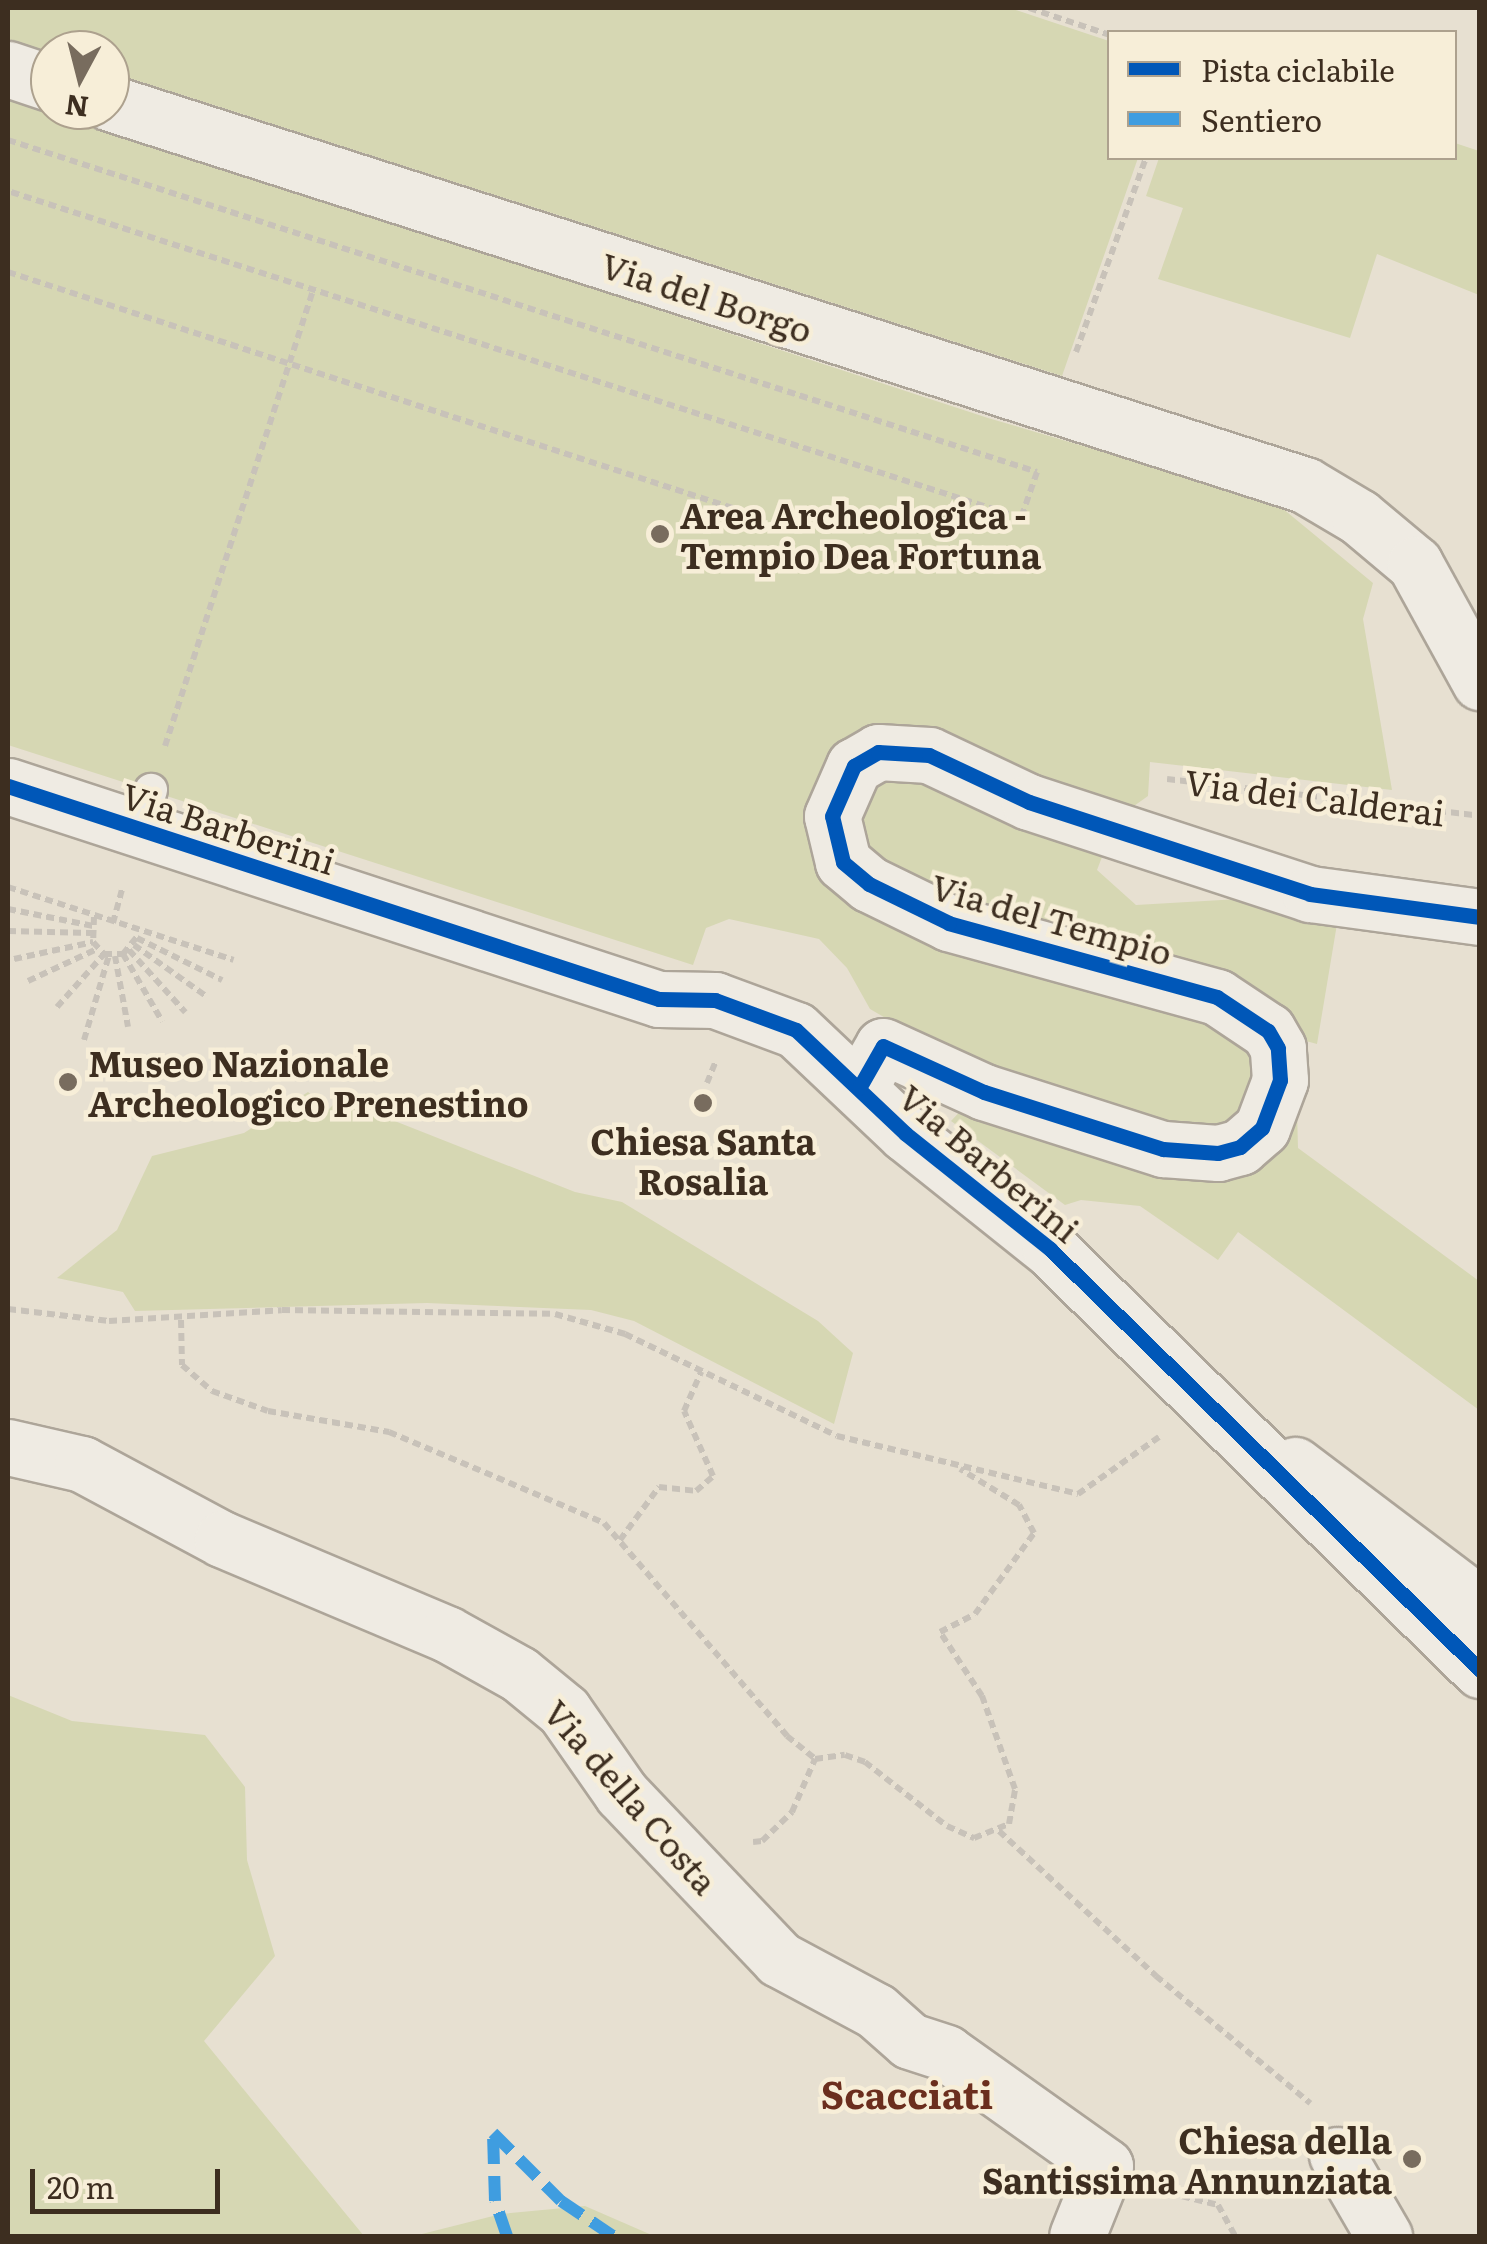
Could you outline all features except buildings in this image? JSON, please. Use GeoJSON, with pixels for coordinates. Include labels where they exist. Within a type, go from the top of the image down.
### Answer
{"type":"FeatureCollection","features":[{"type":"Feature","properties":{"kind":"street","name":"Via del Borgo"},"geometry":{"type":"LineString","coordinates":[[130,109],[1305,485],[1396,544],[1443,606],[1476,676]]}},
{"type":"Feature","properties":{"kind":"street","name":"Via del Tempio"},"geometry":{"type":"LineString","coordinates":[[871,1067],[984,1092],[1174,1151],[1218,1154],[1240,1147],[1262,1128],[1275,1104],[1280,1066],[1278,1048],[1258,1019],[1217,996],[900,904],[844,862],[832,816],[854,766],[878,752],[911,751],[1119,832],[1310,894],[1480,917]]}},
{"type":"Feature","properties":{"kind":"street","name":"Via Barberini"},"geometry":{"type":"LineString","coordinates":[[8,786],[145,809],[659,1000],[702,998],[748,1009],[871,1067],[906,1134],[1050,1249],[1480,1670]]}},
{"type":"Feature","properties":{"kind":"street"},"geometry":{"type":"LineString","coordinates":[[1190,1387],[1480,1605]]}},
{"type":"Feature","properties":{"kind":"street","name":"Via della Costa"},"geometry":{"type":"LineString","coordinates":[[8,1447],[82,1464],[222,1539],[447,1634],[519,1674],[564,1711],[622,1794],[779,1959],[862,2003],[910,2041],[946,2053],[1106,2166]]}},
{"type":"Feature","properties":{"kind":"street"},"geometry":{"type":"LineString","coordinates":[[1338,2155],[1384,2236]]}},
{"type":"Feature","properties":{"kind":"street"},"geometry":{"type":"LineString","coordinates":[[1077,2236],[1106,2166]]}},
{"type":"Feature","properties":{"kind":"path"},"geometry":{"type":"LineString","coordinates":[[1030,8],[1107,34]]}},
{"type":"Feature","properties":{"kind":"path"},"geometry":{"type":"LineString","coordinates":[[8,140],[1036,472],[1021,518],[8,192]]}},
{"type":"Feature","properties":{"kind":"path"},"geometry":{"type":"LineString","coordinates":[[1074,359],[1145,160]]}},
{"type":"Feature","properties":{"kind":"path"},"geometry":{"type":"LineString","coordinates":[[8,272],[754,515]]}},
{"type":"Feature","properties":{"kind":"path"},"geometry":{"type":"LineString","coordinates":[[145,809],[314,290]]}},
{"type":"Feature","properties":{"kind":"path"},"geometry":{"type":"LineString","coordinates":[[8,887],[206,996]]}},
{"type":"Feature","properties":{"kind":"path"},"geometry":{"type":"LineString","coordinates":[[84,1040],[122,892]]}},
{"type":"Feature","properties":{"kind":"path"},"geometry":{"type":"LineString","coordinates":[[8,909],[222,980]]}},
{"type":"Feature","properties":{"kind":"path"},"geometry":{"type":"LineString","coordinates":[[113,923],[112,942],[128,1027]]}},
{"type":"Feature","properties":{"kind":"path"},"geometry":{"type":"LineString","coordinates":[[8,931],[234,960]]}},
{"type":"Feature","properties":{"kind":"path"},"geometry":{"type":"LineString","coordinates":[[14,959],[112,942]]}},
{"type":"Feature","properties":{"kind":"path"},"geometry":{"type":"LineString","coordinates":[[28,981],[112,942]]}},
{"type":"Feature","properties":{"kind":"path"},"geometry":{"type":"LineString","coordinates":[[57,1007],[112,942]]}},
{"type":"Feature","properties":{"kind":"path"},"geometry":{"type":"LineString","coordinates":[[112,942],[185,1012]]}},
{"type":"Feature","properties":{"kind":"path"},"geometry":{"type":"LineString","coordinates":[[112,942],[162,1021]]}},
{"type":"Feature","properties":{"kind":"path"},"geometry":{"type":"LineString","coordinates":[[8,1310],[109,1322],[282,1310],[555,1314],[625,1334],[837,1436],[960,1469],[1078,1494],[1159,1436],[1147,1424]]}},
{"type":"Feature","properties":{"kind":"path"},"geometry":{"type":"LineString","coordinates":[[181,1320],[182,1364],[212,1391],[268,1412],[389,1432],[590,1515],[620,1541],[787,1736],[816,1759],[845,1756],[864,1762],[963,1835],[999,1831],[1015,1815],[1014,1789],[982,1696],[940,1632],[976,1614],[1034,1533],[1019,1505],[960,1469]]}},
{"type":"Feature","properties":{"kind":"path"},"geometry":{"type":"LineString","coordinates":[[620,1541],[659,1487],[696,1491],[713,1476],[714,1466],[684,1411],[701,1372]]}},
{"type":"Feature","properties":{"kind":"path"},"geometry":{"type":"LineString","coordinates":[[999,1831],[1156,1976],[1304,2092],[1338,2155]]}},
{"type":"Feature","properties":{"kind":"path"},"geometry":{"type":"LineString","coordinates":[[1106,2166],[1166,2194],[1218,2205],[1235,2236]]}},
{"type":"Feature","properties":{"kind":"green space"},"geometry":{"type":"Polygon","coordinates":[[[8,8],[1010,8],[1107,40],[1107,160],[1137,160],[1062,376],[130,78],[130,30],[30,30],[30,47],[8,40],[8,8]]]}},
{"type":"Feature","properties":{"kind":"green space","name":"Area Archeologica - Tempio Dea Fortuna"},"geometry":{"type":"Polygon","coordinates":[[[8,97],[30,104],[30,130],[109,130],[988,418],[1276,503],[1373,583],[1363,619],[1392,790],[1150,762],[1148,796],[1117,818],[1097,870],[1136,905],[1256,898],[1338,918],[1317,1044],[1295,1038],[1298,1148],[1479,1281],[1479,1410],[1238,1232],[1218,1260],[1140,1206],[1081,1200],[1065,1205],[951,1121],[968,1103],[958,1060],[870,1009],[847,968],[819,939],[729,919],[706,928],[693,965],[8,745],[8,97]]]}},
{"type":"Feature","properties":{"kind":"green space"},"geometry":{"type":"Polygon","coordinates":[[[1457,144],[1479,151],[1479,295],[1377,254],[1350,338],[1158,279],[1183,208],[1146,196],[1158,160],[1457,160],[1457,144]]]}},
{"type":"Feature","properties":{"kind":"green space"},"geometry":{"type":"Polygon","coordinates":[[[308,1092],[328,1110],[339,1099],[575,1192],[622,1202],[818,1321],[853,1353],[834,1424],[634,1321],[591,1310],[427,1303],[135,1311],[123,1292],[57,1278],[117,1230],[152,1156],[244,1133],[308,1092]]]}},
{"type":"Feature","properties":{"kind":"green space"},"geometry":{"type":"Polygon","coordinates":[[[8,1695],[72,1721],[205,1735],[245,1787],[247,1860],[275,1956],[204,2041],[364,2236],[8,2236],[8,1695]]]}},
{"type":"Feature","properties":{"kind":"green space"},"geometry":{"type":"Polygon","coordinates":[[[585,2206],[654,2236],[414,2236],[501,2214],[585,2206]]]}},
{"type":"Feature","properties":{"kind":"marked path"},"geometry":{"type":"LineString","coordinates":[[507,2236],[495,2201],[493,2133],[561,2201],[613,2236]]}},
{"type":"Feature","properties":{"kind":"cycle path"},"geometry":{"type":"LineString","coordinates":[[859,1088],[883,1046],[984,1092],[1163,1149],[1218,1153],[1240,1147],[1262,1128],[1280,1080],[1278,1048],[1268,1031],[1217,997],[949,923],[869,884],[843,862],[832,816],[854,766],[878,752],[929,755],[1029,802],[1310,894],[1480,917]]}},
{"type":"Feature","properties":{"kind":"cycle path"},"geometry":{"type":"LineString","coordinates":[[8,786],[659,999],[715,1000],[796,1030],[906,1134],[1050,1249],[1480,1670]]}},
{"type":"Feature","properties":{"kind":"place","name":"Area Archeologica - Tempio Dea Fortuna"},"geometry":{"type":"Point","coordinates":[660,534]}},
{"type":"Feature","properties":{"kind":"place","name":"Museo Nazionale Archeologico Prenestino"},"geometry":{"type":"Point","coordinates":[68,1082]}},
{"type":"Feature","properties":{"kind":"place","name":"Chiesa Santa Rosalia"},"geometry":{"type":"Point","coordinates":[703,1103]}},
{"type":"Feature","properties":{"kind":"place","name":"Chiesa della Santissima Annunziata"},"geometry":{"type":"Point","coordinates":[1412,2159]}},
{"type":"Feature","properties":{"kind":"district","name":"Scacciati"},"geometry":{"type":"Point","coordinates":[907,2093]}}]}
